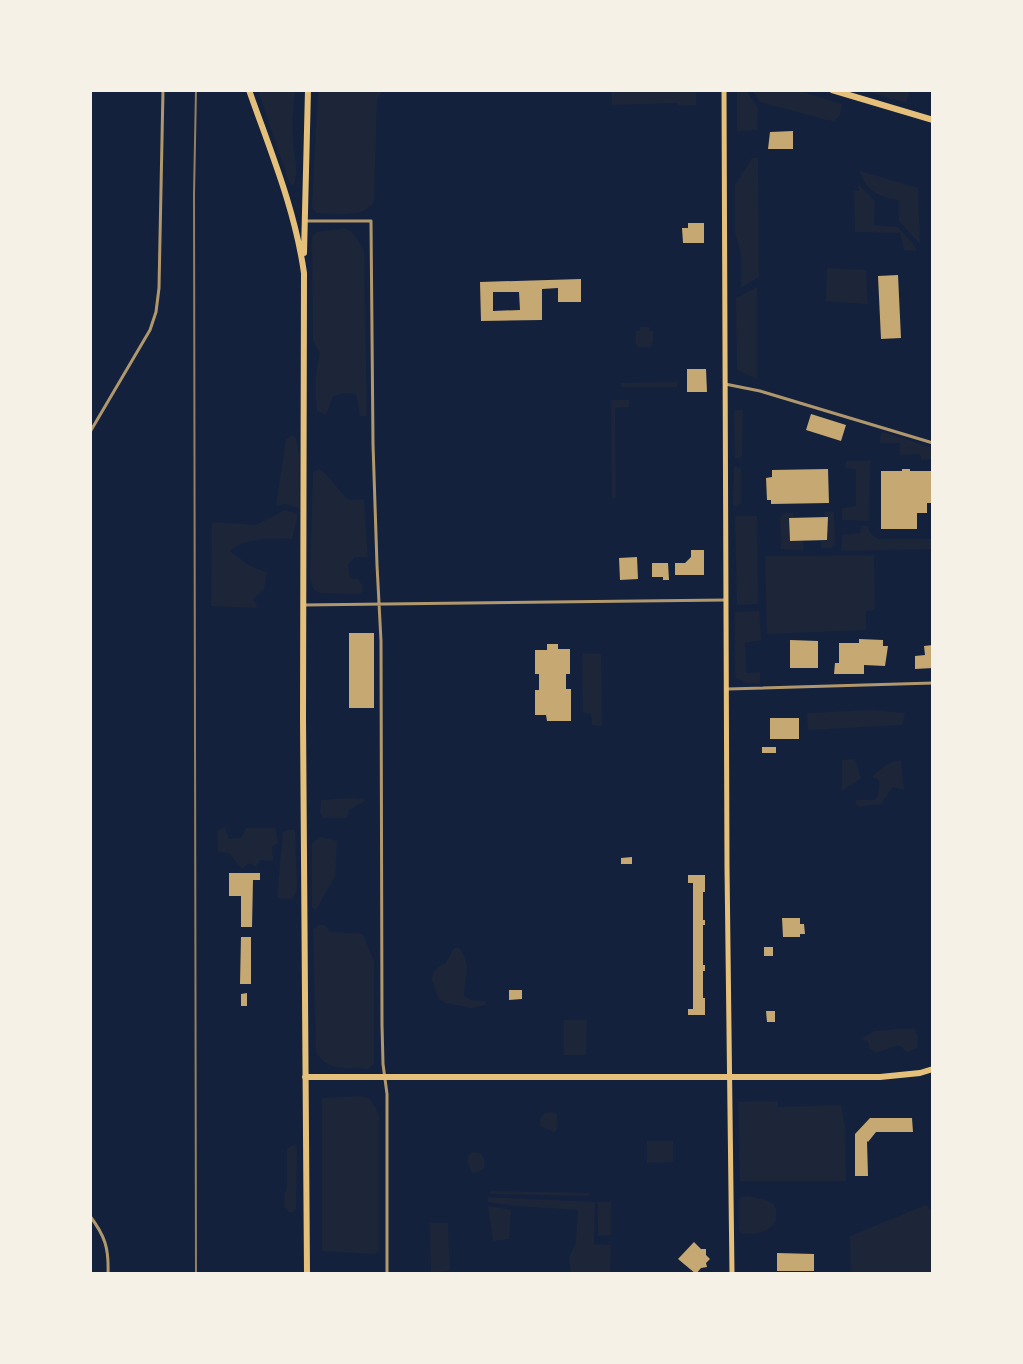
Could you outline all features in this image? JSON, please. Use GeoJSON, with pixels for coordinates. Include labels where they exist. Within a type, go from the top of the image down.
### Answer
{"type":"FeatureCollection","features":[{"type":"Feature","properties":{"kind":"main road"},"geometry":{"type":"LineString","coordinates":[[249,90],[289,203],[304,273]]}},
{"type":"Feature","properties":{"kind":"main road"},"geometry":{"type":"LineString","coordinates":[[307,1274],[303,605],[308,90]]}},
{"type":"Feature","properties":{"kind":"main road"},"geometry":{"type":"LineString","coordinates":[[724,90],[732,1274]]}},
{"type":"Feature","properties":{"kind":"main road"},"geometry":{"type":"LineString","coordinates":[[832,90],[933,120]]}},
{"type":"Feature","properties":{"kind":"main road"},"geometry":{"type":"LineString","coordinates":[[305,1077],[880,1077],[933,1069]]}},
{"type":"Feature","properties":{"kind":"street"},"geometry":{"type":"LineString","coordinates":[[90,432],[147,337],[156,312],[163,90]]}},
{"type":"Feature","properties":{"kind":"street"},"geometry":{"type":"LineString","coordinates":[[305,221],[371,221],[373,444],[381,641],[382,1025],[387,1094],[387,1274]]}},
{"type":"Feature","properties":{"kind":"street"},"geometry":{"type":"LineString","coordinates":[[725,384],[760,391],[933,443]]}},
{"type":"Feature","properties":{"kind":"street"},"geometry":{"type":"LineString","coordinates":[[303,605],[726,600]]}},
{"type":"Feature","properties":{"kind":"street"},"geometry":{"type":"LineString","coordinates":[[727,689],[933,683]]}},
{"type":"Feature","properties":{"kind":"street"},"geometry":{"type":"LineString","coordinates":[[90,1216],[106,1242],[108,1274]]}},
{"type":"Feature","properties":{"kind":"shaded area"},"geometry":{"type":"Polygon","coordinates":[[[258,90],[295,90],[293,136],[296,170],[293,186],[289,182],[258,90]]]}},
{"type":"Feature","properties":{"kind":"shaded area"},"geometry":{"type":"Polygon","coordinates":[[[318,90],[383,90],[377,99],[374,202],[363,211],[316,213],[312,207],[318,90]]]}},
{"type":"Feature","properties":{"kind":"shaded area"},"geometry":{"type":"Polygon","coordinates":[[[611,90],[696,90],[696,105],[612,105],[611,90]]]}},
{"type":"Feature","properties":{"kind":"shaded area"},"geometry":{"type":"Polygon","coordinates":[[[737,90],[746,90],[758,108],[757,130],[737,131],[737,90]]]}},
{"type":"Feature","properties":{"kind":"shaded area"},"geometry":{"type":"Polygon","coordinates":[[[752,90],[796,90],[842,104],[840,115],[834,121],[827,120],[760,102],[752,90]]]}},
{"type":"Feature","properties":{"kind":"shaded area"},"geometry":{"type":"Polygon","coordinates":[[[864,90],[910,90],[906,103],[864,90]]]}},
{"type":"Feature","properties":{"kind":"shaded area"},"geometry":{"type":"Polygon","coordinates":[[[752,158],[758,158],[759,277],[741,288],[741,255],[735,232],[735,185],[752,158]]]}},
{"type":"Feature","properties":{"kind":"shaded area"},"geometry":{"type":"Polygon","coordinates":[[[860,171],[918,188],[920,244],[899,221],[899,200],[875,192],[866,184],[860,171]]]}},
{"type":"Feature","properties":{"kind":"shaded area"},"geometry":{"type":"Polygon","coordinates":[[[858,184],[875,201],[874,225],[898,227],[916,251],[904,250],[900,233],[855,232],[854,191],[859,191],[858,184]]]}},
{"type":"Feature","properties":{"kind":"shaded area"},"geometry":{"type":"Polygon","coordinates":[[[345,228],[352,232],[364,250],[367,416],[360,416],[356,394],[333,396],[326,415],[317,411],[316,381],[320,353],[313,341],[312,237],[316,232],[345,228]]]}},
{"type":"Feature","properties":{"kind":"shaded area"},"geometry":{"type":"Polygon","coordinates":[[[827,268],[866,270],[868,304],[826,301],[827,268]]]}},
{"type":"Feature","properties":{"kind":"shaded area"},"geometry":{"type":"Polygon","coordinates":[[[757,287],[757,379],[737,370],[736,298],[757,287]]]}},
{"type":"Feature","properties":{"kind":"shaded area"},"geometry":{"type":"Polygon","coordinates":[[[640,327],[649,327],[649,331],[653,331],[650,347],[638,347],[636,344],[636,331],[640,331],[640,327]]]}},
{"type":"Feature","properties":{"kind":"shaded area"},"geometry":{"type":"Polygon","coordinates":[[[677,382],[677,387],[621,387],[621,383],[677,382]]]}},
{"type":"Feature","properties":{"kind":"shaded area"},"geometry":{"type":"Polygon","coordinates":[[[611,400],[629,400],[629,407],[615,408],[616,498],[612,498],[611,400]]]}},
{"type":"Feature","properties":{"kind":"shaded area"},"geometry":{"type":"Polygon","coordinates":[[[734,410],[743,410],[740,458],[735,458],[734,410]]]}},
{"type":"Feature","properties":{"kind":"shaded area"},"geometry":{"type":"Polygon","coordinates":[[[883,432],[933,448],[933,459],[921,460],[920,454],[900,455],[900,443],[880,443],[883,432]]]}},
{"type":"Feature","properties":{"kind":"shaded area"},"geometry":{"type":"Polygon","coordinates":[[[292,435],[296,438],[299,455],[299,508],[284,504],[276,506],[286,439],[292,435]]]}},
{"type":"Feature","properties":{"kind":"shaded area"},"geometry":{"type":"Polygon","coordinates":[[[846,461],[872,461],[869,521],[842,520],[842,508],[856,506],[856,469],[845,468],[846,461]]]}},
{"type":"Feature","properties":{"kind":"shaded area"},"geometry":{"type":"Polygon","coordinates":[[[736,466],[741,469],[741,504],[736,507],[733,505],[736,466]]]}},
{"type":"Feature","properties":{"kind":"shaded area"},"geometry":{"type":"Polygon","coordinates":[[[319,469],[349,500],[364,499],[368,557],[355,557],[348,565],[350,578],[358,579],[363,586],[361,594],[320,593],[313,589],[310,577],[313,472],[319,469]]]}},
{"type":"Feature","properties":{"kind":"shaded area"},"geometry":{"type":"Polygon","coordinates":[[[285,510],[298,514],[292,539],[251,541],[230,551],[250,566],[267,572],[264,589],[253,599],[258,608],[211,606],[212,522],[256,525],[285,510]]]}},
{"type":"Feature","properties":{"kind":"shaded area"},"geometry":{"type":"Polygon","coordinates":[[[825,511],[834,512],[835,544],[831,548],[821,548],[821,541],[827,541],[828,517],[824,516],[825,511]]]}},
{"type":"Feature","properties":{"kind":"shaded area"},"geometry":{"type":"Polygon","coordinates":[[[784,513],[793,513],[793,518],[789,518],[789,541],[803,541],[803,550],[781,549],[780,517],[784,513]]]}},
{"type":"Feature","properties":{"kind":"shaded area"},"geometry":{"type":"Polygon","coordinates":[[[735,516],[757,516],[758,604],[737,605],[735,516]]]}},
{"type":"Feature","properties":{"kind":"shaded area"},"geometry":{"type":"Polygon","coordinates":[[[861,526],[868,526],[870,533],[878,539],[933,539],[933,549],[841,551],[842,535],[860,533],[861,526]]]}},
{"type":"Feature","properties":{"kind":"shaded area"},"geometry":{"type":"Polygon","coordinates":[[[874,555],[875,610],[866,611],[866,630],[767,634],[765,556],[874,555]]]}},
{"type":"Feature","properties":{"kind":"shaded area"},"geometry":{"type":"Polygon","coordinates":[[[759,611],[761,640],[745,643],[746,673],[760,672],[760,684],[746,683],[736,678],[735,673],[735,612],[759,611]]]}},
{"type":"Feature","properties":{"kind":"shaded area"},"geometry":{"type":"Polygon","coordinates":[[[582,653],[601,654],[600,726],[592,725],[591,714],[583,713],[582,653]]]}},
{"type":"Feature","properties":{"kind":"shaded area"},"geometry":{"type":"Polygon","coordinates":[[[872,710],[905,713],[902,725],[808,730],[807,713],[872,710]]]}},
{"type":"Feature","properties":{"kind":"shaded area"},"geometry":{"type":"Polygon","coordinates":[[[855,759],[861,778],[842,791],[842,760],[855,759]]]}},
{"type":"Feature","properties":{"kind":"shaded area"},"geometry":{"type":"Polygon","coordinates":[[[901,760],[904,790],[893,787],[881,804],[859,807],[855,804],[856,800],[875,800],[879,780],[872,777],[885,766],[901,760]]]}},
{"type":"Feature","properties":{"kind":"shaded area"},"geometry":{"type":"Polygon","coordinates":[[[321,800],[366,800],[349,810],[347,818],[323,818],[320,813],[321,800]]]}},
{"type":"Feature","properties":{"kind":"shaded area"},"geometry":{"type":"Polygon","coordinates":[[[225,827],[229,839],[241,838],[246,828],[275,828],[278,843],[272,847],[273,861],[260,860],[256,867],[249,863],[242,869],[229,853],[218,852],[217,831],[225,827]]]}},
{"type":"Feature","properties":{"kind":"shaded area"},"geometry":{"type":"Polygon","coordinates":[[[295,830],[297,890],[292,899],[277,898],[283,832],[295,830]]]}},
{"type":"Feature","properties":{"kind":"shaded area"},"geometry":{"type":"Polygon","coordinates":[[[320,837],[337,841],[335,876],[316,910],[312,907],[312,844],[320,837]]]}},
{"type":"Feature","properties":{"kind":"shaded area"},"geometry":{"type":"Polygon","coordinates":[[[318,925],[325,925],[330,932],[363,934],[374,961],[374,1064],[368,1069],[332,1066],[316,1051],[313,930],[318,925]]]}},
{"type":"Feature","properties":{"kind":"shaded area"},"geometry":{"type":"Polygon","coordinates":[[[454,948],[459,948],[466,961],[464,996],[485,1001],[486,1005],[472,1008],[439,999],[432,980],[433,973],[446,963],[454,948]]]}},
{"type":"Feature","properties":{"kind":"shaded area"},"geometry":{"type":"Polygon","coordinates":[[[564,1020],[587,1020],[586,1055],[564,1055],[564,1020]]]}},
{"type":"Feature","properties":{"kind":"shaded area"},"geometry":{"type":"Polygon","coordinates":[[[914,1029],[918,1037],[917,1048],[907,1052],[898,1045],[876,1053],[870,1049],[868,1041],[860,1039],[875,1031],[914,1029]]]}},
{"type":"Feature","properties":{"kind":"shaded area"},"geometry":{"type":"Polygon","coordinates":[[[362,1096],[370,1099],[379,1114],[379,1250],[374,1254],[322,1251],[322,1100],[362,1096]]]}},
{"type":"Feature","properties":{"kind":"shaded area"},"geometry":{"type":"Polygon","coordinates":[[[778,1101],[778,1107],[841,1105],[845,1127],[846,1181],[740,1181],[738,1102],[778,1101]]]}},
{"type":"Feature","properties":{"kind":"shaded area"},"geometry":{"type":"Polygon","coordinates":[[[553,1112],[557,1114],[557,1129],[554,1132],[540,1126],[541,1117],[553,1112]]]}},
{"type":"Feature","properties":{"kind":"shaded area"},"geometry":{"type":"Polygon","coordinates":[[[647,1141],[673,1141],[673,1162],[647,1163],[647,1141]]]}},
{"type":"Feature","properties":{"kind":"shaded area"},"geometry":{"type":"Polygon","coordinates":[[[291,1145],[297,1149],[294,1212],[289,1212],[285,1207],[284,1197],[287,1150],[291,1145]]]}},
{"type":"Feature","properties":{"kind":"shaded area"},"geometry":{"type":"Polygon","coordinates":[[[471,1152],[480,1153],[484,1158],[484,1169],[473,1174],[468,1163],[471,1152]]]}},
{"type":"Feature","properties":{"kind":"shaded area"},"geometry":{"type":"Polygon","coordinates":[[[491,1191],[589,1193],[589,1196],[491,1194],[491,1191]]]}},
{"type":"Feature","properties":{"kind":"shaded area"},"geometry":{"type":"Polygon","coordinates":[[[748,1196],[768,1201],[775,1207],[775,1221],[763,1232],[752,1234],[739,1230],[739,1200],[748,1196]]]}},
{"type":"Feature","properties":{"kind":"shaded area"},"geometry":{"type":"Polygon","coordinates":[[[488,1197],[595,1202],[594,1244],[611,1245],[610,1274],[571,1274],[569,1257],[576,1243],[578,1210],[506,1205],[488,1202],[488,1197]]]}},
{"type":"Feature","properties":{"kind":"shaded area"},"geometry":{"type":"Polygon","coordinates":[[[598,1202],[611,1202],[611,1235],[598,1236],[598,1202]]]}},
{"type":"Feature","properties":{"kind":"shaded area"},"geometry":{"type":"Polygon","coordinates":[[[926,1205],[933,1212],[933,1274],[851,1274],[850,1236],[926,1205]]]}},
{"type":"Feature","properties":{"kind":"shaded area"},"geometry":{"type":"Polygon","coordinates":[[[488,1206],[511,1210],[509,1239],[493,1241],[488,1206]]]}},
{"type":"Feature","properties":{"kind":"shaded area"},"geometry":{"type":"Polygon","coordinates":[[[430,1223],[448,1223],[450,1271],[431,1272],[430,1223]]]}},
{"type":"Feature","properties":{"kind":"building"},"geometry":{"type":"Polygon","coordinates":[[[793,131],[793,149],[768,149],[770,132],[793,131]]]}},
{"type":"Feature","properties":{"kind":"building"},"geometry":{"type":"Polygon","coordinates":[[[688,223],[704,223],[704,243],[683,243],[682,228],[688,228],[688,223]]]}},
{"type":"Feature","properties":{"kind":"building"},"geometry":{"type":"Polygon","coordinates":[[[898,275],[901,338],[881,339],[878,276],[898,275]]]}},
{"type":"Feature","properties":{"kind":"building"},"geometry":{"type":"Polygon","coordinates":[[[581,279],[581,302],[558,302],[558,288],[542,289],[542,320],[481,321],[480,282],[581,279]],[[493,292],[493,311],[520,310],[519,292],[493,292]]]}},
{"type":"Feature","properties":{"kind":"building"},"geometry":{"type":"Polygon","coordinates":[[[687,369],[706,369],[707,392],[687,392],[687,369]]]}},
{"type":"Feature","properties":{"kind":"building"},"geometry":{"type":"Polygon","coordinates":[[[811,414],[846,425],[841,441],[806,430],[811,414]]]}},
{"type":"Feature","properties":{"kind":"building"},"geometry":{"type":"Polygon","coordinates":[[[828,469],[829,503],[771,504],[771,500],[767,500],[766,478],[772,477],[772,470],[828,469]]]}},
{"type":"Feature","properties":{"kind":"building"},"geometry":{"type":"Polygon","coordinates":[[[881,471],[933,471],[933,503],[927,503],[927,513],[917,513],[917,529],[881,529],[881,471]]]}},
{"type":"Feature","properties":{"kind":"building"},"geometry":{"type":"Polygon","coordinates":[[[828,517],[827,540],[790,541],[789,518],[828,517]]]}},
{"type":"Feature","properties":{"kind":"building"},"geometry":{"type":"Polygon","coordinates":[[[691,550],[704,550],[704,575],[675,575],[675,563],[685,563],[691,557],[691,550]]]}},
{"type":"Feature","properties":{"kind":"building"},"geometry":{"type":"Polygon","coordinates":[[[637,557],[638,579],[620,580],[619,558],[637,557]]]}},
{"type":"Feature","properties":{"kind":"building"},"geometry":{"type":"Polygon","coordinates":[[[652,563],[668,563],[669,580],[652,577],[652,563]]]}},
{"type":"Feature","properties":{"kind":"building"},"geometry":{"type":"Polygon","coordinates":[[[349,633],[374,633],[374,708],[349,708],[349,633]]]}},
{"type":"Feature","properties":{"kind":"building"},"geometry":{"type":"Polygon","coordinates":[[[859,639],[883,640],[883,646],[888,646],[885,666],[864,665],[864,674],[834,674],[835,663],[839,663],[839,643],[859,643],[859,639]]]}},
{"type":"Feature","properties":{"kind":"building"},"geometry":{"type":"Polygon","coordinates":[[[790,640],[818,641],[818,668],[790,668],[790,640]]]}},
{"type":"Feature","properties":{"kind":"building"},"geometry":{"type":"Polygon","coordinates":[[[547,644],[558,644],[558,649],[570,649],[570,674],[566,674],[566,689],[571,689],[571,721],[547,721],[546,715],[535,715],[535,690],[539,690],[539,674],[535,674],[535,650],[547,650],[547,644]]]}},
{"type":"Feature","properties":{"kind":"building"},"geometry":{"type":"Polygon","coordinates":[[[933,645],[933,668],[915,669],[915,656],[925,655],[924,646],[933,645]]]}},
{"type":"Feature","properties":{"kind":"building"},"geometry":{"type":"Polygon","coordinates":[[[770,718],[799,718],[799,739],[770,739],[770,718]]]}},
{"type":"Feature","properties":{"kind":"building"},"geometry":{"type":"Polygon","coordinates":[[[762,747],[776,747],[776,753],[762,753],[762,747]]]}},
{"type":"Feature","properties":{"kind":"building"},"geometry":{"type":"Polygon","coordinates":[[[632,857],[632,864],[621,864],[621,858],[632,857]]]}},
{"type":"Feature","properties":{"kind":"building"},"geometry":{"type":"Polygon","coordinates":[[[229,873],[260,873],[260,880],[253,880],[252,927],[241,927],[241,896],[229,896],[229,873]]]}},
{"type":"Feature","properties":{"kind":"building"},"geometry":{"type":"Polygon","coordinates":[[[688,875],[705,875],[705,1015],[688,1015],[688,1009],[693,1009],[693,883],[688,883],[688,875]]]}},
{"type":"Feature","properties":{"kind":"building"},"geometry":{"type":"Polygon","coordinates":[[[782,918],[800,918],[805,934],[783,937],[782,918]]]}},
{"type":"Feature","properties":{"kind":"building"},"geometry":{"type":"Polygon","coordinates":[[[241,937],[251,937],[251,984],[240,984],[241,937]]]}},
{"type":"Feature","properties":{"kind":"building"},"geometry":{"type":"Polygon","coordinates":[[[764,947],[773,947],[773,956],[764,956],[764,947]]]}},
{"type":"Feature","properties":{"kind":"building"},"geometry":{"type":"Polygon","coordinates":[[[509,990],[522,990],[522,999],[509,1000],[509,990]]]}},
{"type":"Feature","properties":{"kind":"building"},"geometry":{"type":"Polygon","coordinates":[[[247,993],[247,1006],[241,1006],[241,994],[247,993]]]}},
{"type":"Feature","properties":{"kind":"building"},"geometry":{"type":"Polygon","coordinates":[[[766,1011],[775,1011],[775,1022],[767,1022],[766,1011]]]}},
{"type":"Feature","properties":{"kind":"building"},"geometry":{"type":"Polygon","coordinates":[[[870,1118],[912,1118],[913,1132],[876,1132],[867,1141],[868,1176],[855,1176],[855,1134],[870,1118]]]}},
{"type":"Feature","properties":{"kind":"building"},"geometry":{"type":"Polygon","coordinates":[[[694,1242],[701,1249],[706,1249],[710,1259],[707,1267],[696,1274],[678,1259],[694,1242]]]}},
{"type":"Feature","properties":{"kind":"building"},"geometry":{"type":"Polygon","coordinates":[[[777,1253],[814,1254],[814,1271],[777,1271],[777,1253]]]}},
{"type":"Feature","properties":{"kind":"railway"},"geometry":{"type":"LineString","coordinates":[[196,90],[196,1274]]}}]}
